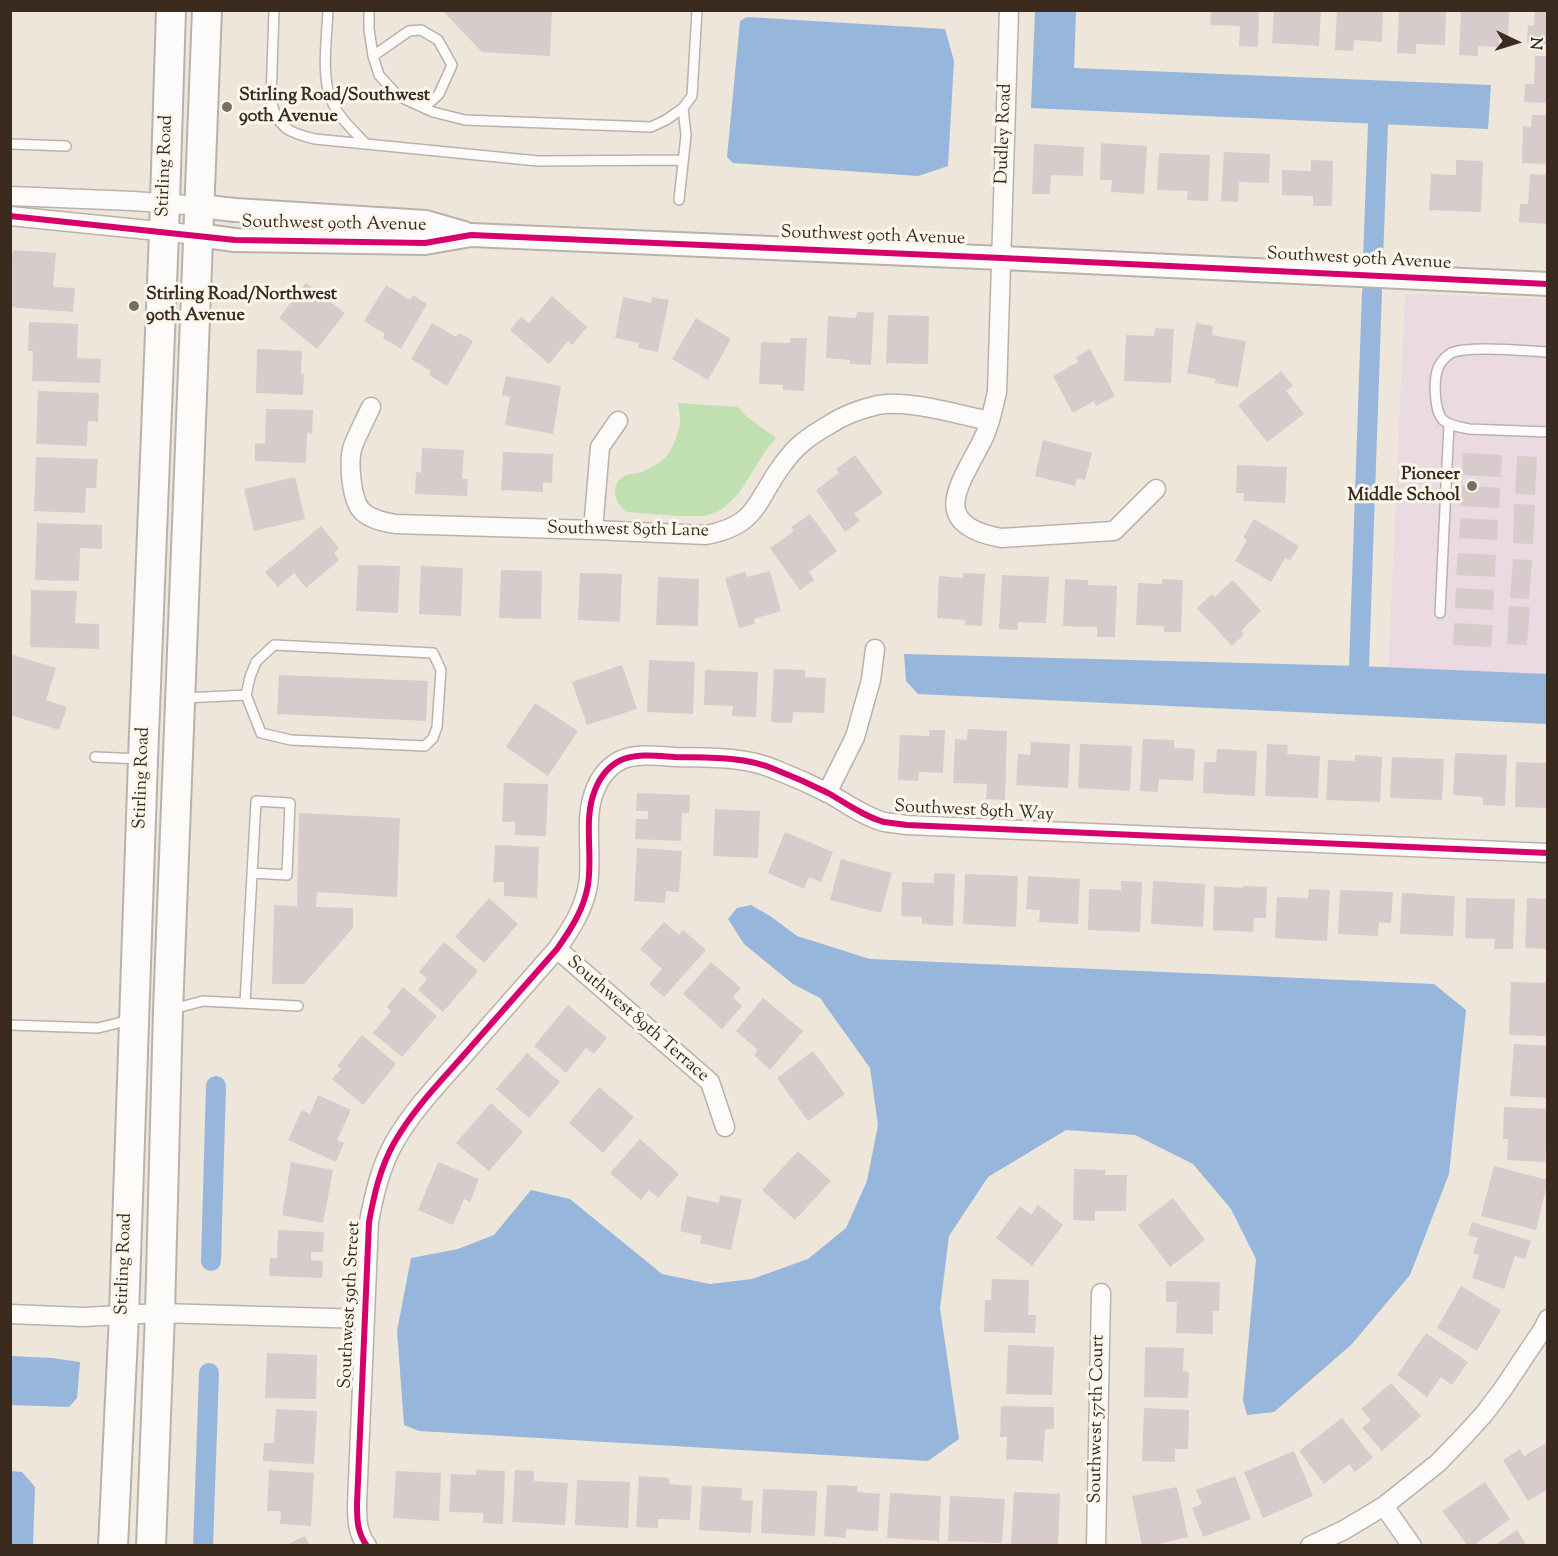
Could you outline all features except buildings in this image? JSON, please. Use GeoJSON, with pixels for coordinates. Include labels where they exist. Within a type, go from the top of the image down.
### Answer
{"type":"FeatureCollection","features":[{"type":"Feature","properties":{"kind":"main road","name":"Stirling Road"},"geometry":{"type":"LineString","coordinates":[[114,1545],[171,10]]}},
{"type":"Feature","properties":{"kind":"main road","name":"Stirling Road"},"geometry":{"type":"LineString","coordinates":[[151,1545],[168,1011],[207,10]]}},
{"type":"Feature","properties":{"kind":"main road"},"geometry":{"type":"LineString","coordinates":[[134,1019],[168,1011]]}},
{"type":"Feature","properties":{"kind":"street","name":"Dudley Road"},"geometry":{"type":"LineString","coordinates":[[1009,10],[997,392],[990,421],[961,479],[954,504],[956,514],[972,529],[1001,538],[1114,531],[1156,489]]}},
{"type":"Feature","properties":{"kind":"street"},"geometry":{"type":"LineString","coordinates":[[10,196],[165,203],[199,207]]}},
{"type":"Feature","properties":{"kind":"street","name":"Southwest 90th Avenue"},"geometry":{"type":"LineString","coordinates":[[199,207],[426,222],[471,235]]}},
{"type":"Feature","properties":{"kind":"street"},"geometry":{"type":"LineString","coordinates":[[10,216],[198,235]]}},
{"type":"Feature","properties":{"kind":"street","name":"Southwest 90th Avenue"},"geometry":{"type":"LineString","coordinates":[[198,235],[235,240],[425,243],[471,235],[1548,284]]}},
{"type":"Feature","properties":{"kind":"street","name":"Southwest 89th Lane"},"geometry":{"type":"LineString","coordinates":[[371,408],[352,448],[351,465],[355,497],[360,508],[374,518],[395,524],[706,535],[719,533],[744,521],[755,510],[782,465],[805,439],[836,420],[857,411],[880,405],[899,405],[929,408],[990,421]]}},
{"type":"Feature","properties":{"kind":"street"},"geometry":{"type":"LineString","coordinates":[[593,530],[600,447],[618,422]]}},
{"type":"Feature","properties":{"kind":"street"},"geometry":{"type":"LineString","coordinates":[[827,793],[855,737],[871,680],[875,649]]}},
{"type":"Feature","properties":{"kind":"street","name":"Southwest 89th Way"},"geometry":{"type":"LineString","coordinates":[[557,950],[582,907],[588,884],[590,810],[594,792],[601,777],[611,767],[622,760],[639,756],[752,762],[773,768],[884,822],[907,825],[1548,853]]}},
{"type":"Feature","properties":{"kind":"street","name":"Southwest 89th Terrace"},"geometry":{"type":"LineString","coordinates":[[557,950],[710,1082],[725,1127]]}},
{"type":"Feature","properties":{"kind":"street","name":"Southwest 59th Street"},"geometry":{"type":"LineString","coordinates":[[366,1544],[359,1533],[357,1504],[369,1222],[374,1194],[393,1144],[409,1119],[557,950]]}},
{"type":"Feature","properties":{"kind":"street","name":"Southwest 57th Court"},"geometry":{"type":"LineString","coordinates":[[1096,1545],[1101,1293]]}},
{"type":"Feature","properties":{"kind":"street"},"geometry":{"type":"LineString","coordinates":[[10,1314],[83,1317],[160,1313],[365,1319]]}},
{"type":"Feature","properties":{"kind":"street"},"geometry":{"type":"LineString","coordinates":[[1310,1545],[1344,1530],[1384,1506],[1438,1462],[1465,1435],[1503,1389],[1546,1326]]}},
{"type":"Feature","properties":{"kind":"street"},"geometry":{"type":"LineString","coordinates":[[1384,1506],[1412,1545]]}},
{"type":"Feature","properties":{"kind":"lane"},"geometry":{"type":"LineString","coordinates":[[274,10],[272,100],[274,113],[282,126],[299,135],[315,139],[538,161],[683,160]]}},
{"type":"Feature","properties":{"kind":"lane"},"geometry":{"type":"LineString","coordinates":[[328,10],[327,88],[340,115],[366,144]]}},
{"type":"Feature","properties":{"kind":"lane"},"geometry":{"type":"LineString","coordinates":[[369,10],[373,56],[380,75],[398,96],[433,112],[465,120],[651,127],[683,108],[692,96],[697,10]]}},
{"type":"Feature","properties":{"kind":"lane"},"geometry":{"type":"LineString","coordinates":[[373,56],[409,31],[422,30],[438,40],[452,65],[439,94],[424,108]]}},
{"type":"Feature","properties":{"kind":"lane"},"geometry":{"type":"LineString","coordinates":[[679,200],[686,135],[683,108]]}},
{"type":"Feature","properties":{"kind":"lane"},"geometry":{"type":"LineString","coordinates":[[10,144],[66,146]]}},
{"type":"Feature","properties":{"kind":"lane"},"geometry":{"type":"LineString","coordinates":[[1548,352],[1472,350],[1448,355],[1437,371],[1436,402],[1442,418],[1449,424],[1469,429],[1548,432]]}},
{"type":"Feature","properties":{"kind":"lane"},"geometry":{"type":"LineString","coordinates":[[1440,613],[1449,424]]}},
{"type":"Feature","properties":{"kind":"lane"},"geometry":{"type":"LineString","coordinates":[[274,645],[433,653],[441,670],[437,727],[433,738],[425,746],[291,740],[261,733],[246,695],[256,663],[274,645]]}},
{"type":"Feature","properties":{"kind":"lane"},"geometry":{"type":"LineString","coordinates":[[181,699],[246,695]]}},
{"type":"Feature","properties":{"kind":"lane"},"geometry":{"type":"LineString","coordinates":[[95,757],[143,759]]}},
{"type":"Feature","properties":{"kind":"lane"},"geometry":{"type":"LineString","coordinates":[[245,1003],[255,801],[290,803],[287,875],[252,873]]}},
{"type":"Feature","properties":{"kind":"lane"},"geometry":{"type":"LineString","coordinates":[[168,1011],[203,1001],[298,1006]]}},
{"type":"Feature","properties":{"kind":"lane"},"geometry":{"type":"LineString","coordinates":[[10,1025],[98,1028],[134,1019]]}},
{"type":"Feature","properties":{"kind":"shaded area","name":"Pioneer Middle School"},"geometry":{"type":"Polygon","coordinates":[[[1405,294],[1547,299],[1547,682],[1388,674],[1405,294]]]}},
{"type":"Feature","properties":{"kind":"green space"},"geometry":{"type":"Polygon","coordinates":[[[678,403],[738,407],[747,417],[776,438],[739,493],[725,507],[714,513],[704,516],[678,516],[627,512],[617,500],[616,485],[625,476],[650,468],[669,453],[680,425],[678,403]]]}},
{"type":"Feature","properties":{"kind":"water"},"geometry":{"type":"Polygon","coordinates":[[[1035,11],[1076,11],[1074,68],[1491,85],[1488,129],[1031,108],[1035,11]]]}},
{"type":"Feature","properties":{"kind":"water"},"geometry":{"type":"Polygon","coordinates":[[[747,17],[945,29],[954,61],[948,166],[918,176],[733,163],[727,157],[740,21],[747,17]]]}},
{"type":"Feature","properties":{"kind":"water"},"geometry":{"type":"Polygon","coordinates":[[[904,654],[1359,666],[1547,674],[1547,724],[918,694],[906,681],[904,654]]]}},
{"type":"Feature","properties":{"kind":"water"},"geometry":{"type":"Polygon","coordinates":[[[751,905],[797,936],[870,959],[1434,984],[1466,1010],[1449,1174],[1410,1275],[1352,1344],[1274,1412],[1247,1415],[1243,1400],[1256,1259],[1231,1209],[1193,1164],[1135,1135],[1066,1130],[988,1177],[949,1236],[940,1308],[959,1439],[928,1461],[419,1431],[404,1425],[397,1331],[411,1258],[458,1249],[494,1235],[531,1190],[570,1199],[662,1274],[710,1284],[752,1279],[808,1259],[846,1228],[867,1181],[878,1125],[870,1068],[820,998],[793,984],[744,944],[728,919],[737,908],[751,905]]]}},
{"type":"Feature","properties":{"kind":"water"},"geometry":{"type":"Polygon","coordinates":[[[11,1356],[80,1362],[77,1398],[69,1407],[11,1405],[11,1356]]]}},
{"type":"Feature","properties":{"kind":"water"},"geometry":{"type":"Polygon","coordinates":[[[11,1471],[22,1472],[35,1487],[33,1545],[11,1545],[11,1471]]]}},
{"type":"Feature","properties":{"kind":"waterway"},"geometry":{"type":"LineString","coordinates":[[1373,260],[1378,124]]}},
{"type":"Feature","properties":{"kind":"waterway"},"geometry":{"type":"LineString","coordinates":[[1359,666],[1372,292]]}},
{"type":"Feature","properties":{"kind":"waterway"},"geometry":{"type":"LineString","coordinates":[[211,1261],[216,1086]]}},
{"type":"Feature","properties":{"kind":"waterway"},"geometry":{"type":"LineString","coordinates":[[203,1546],[209,1373]]}},
{"type":"Feature","properties":{"kind":"cycle path"},"geometry":{"type":"LineString","coordinates":[[10,216],[235,240],[425,243],[471,235],[1548,284]]}},
{"type":"Feature","properties":{"kind":"cycle path"},"geometry":{"type":"LineString","coordinates":[[367,1546],[359,1531],[357,1504],[369,1222],[381,1172],[394,1143],[417,1109],[557,949],[572,926],[580,911],[588,885],[591,801],[602,776],[617,762],[634,756],[725,758],[750,762],[808,783],[876,819],[907,825],[1548,853]]}},
{"type":"Feature","properties":{"kind":"place","name":"Stirling Road/Southwest 90th Avenue"},"geometry":{"type":"Point","coordinates":[227,107]}},
{"type":"Feature","properties":{"kind":"place","name":"Stirling Road/Northwest 90th Avenue"},"geometry":{"type":"Point","coordinates":[134,306]}},
{"type":"Feature","properties":{"kind":"place","name":"Pioneer Middle School"},"geometry":{"type":"Point","coordinates":[1472,486]}}]}
